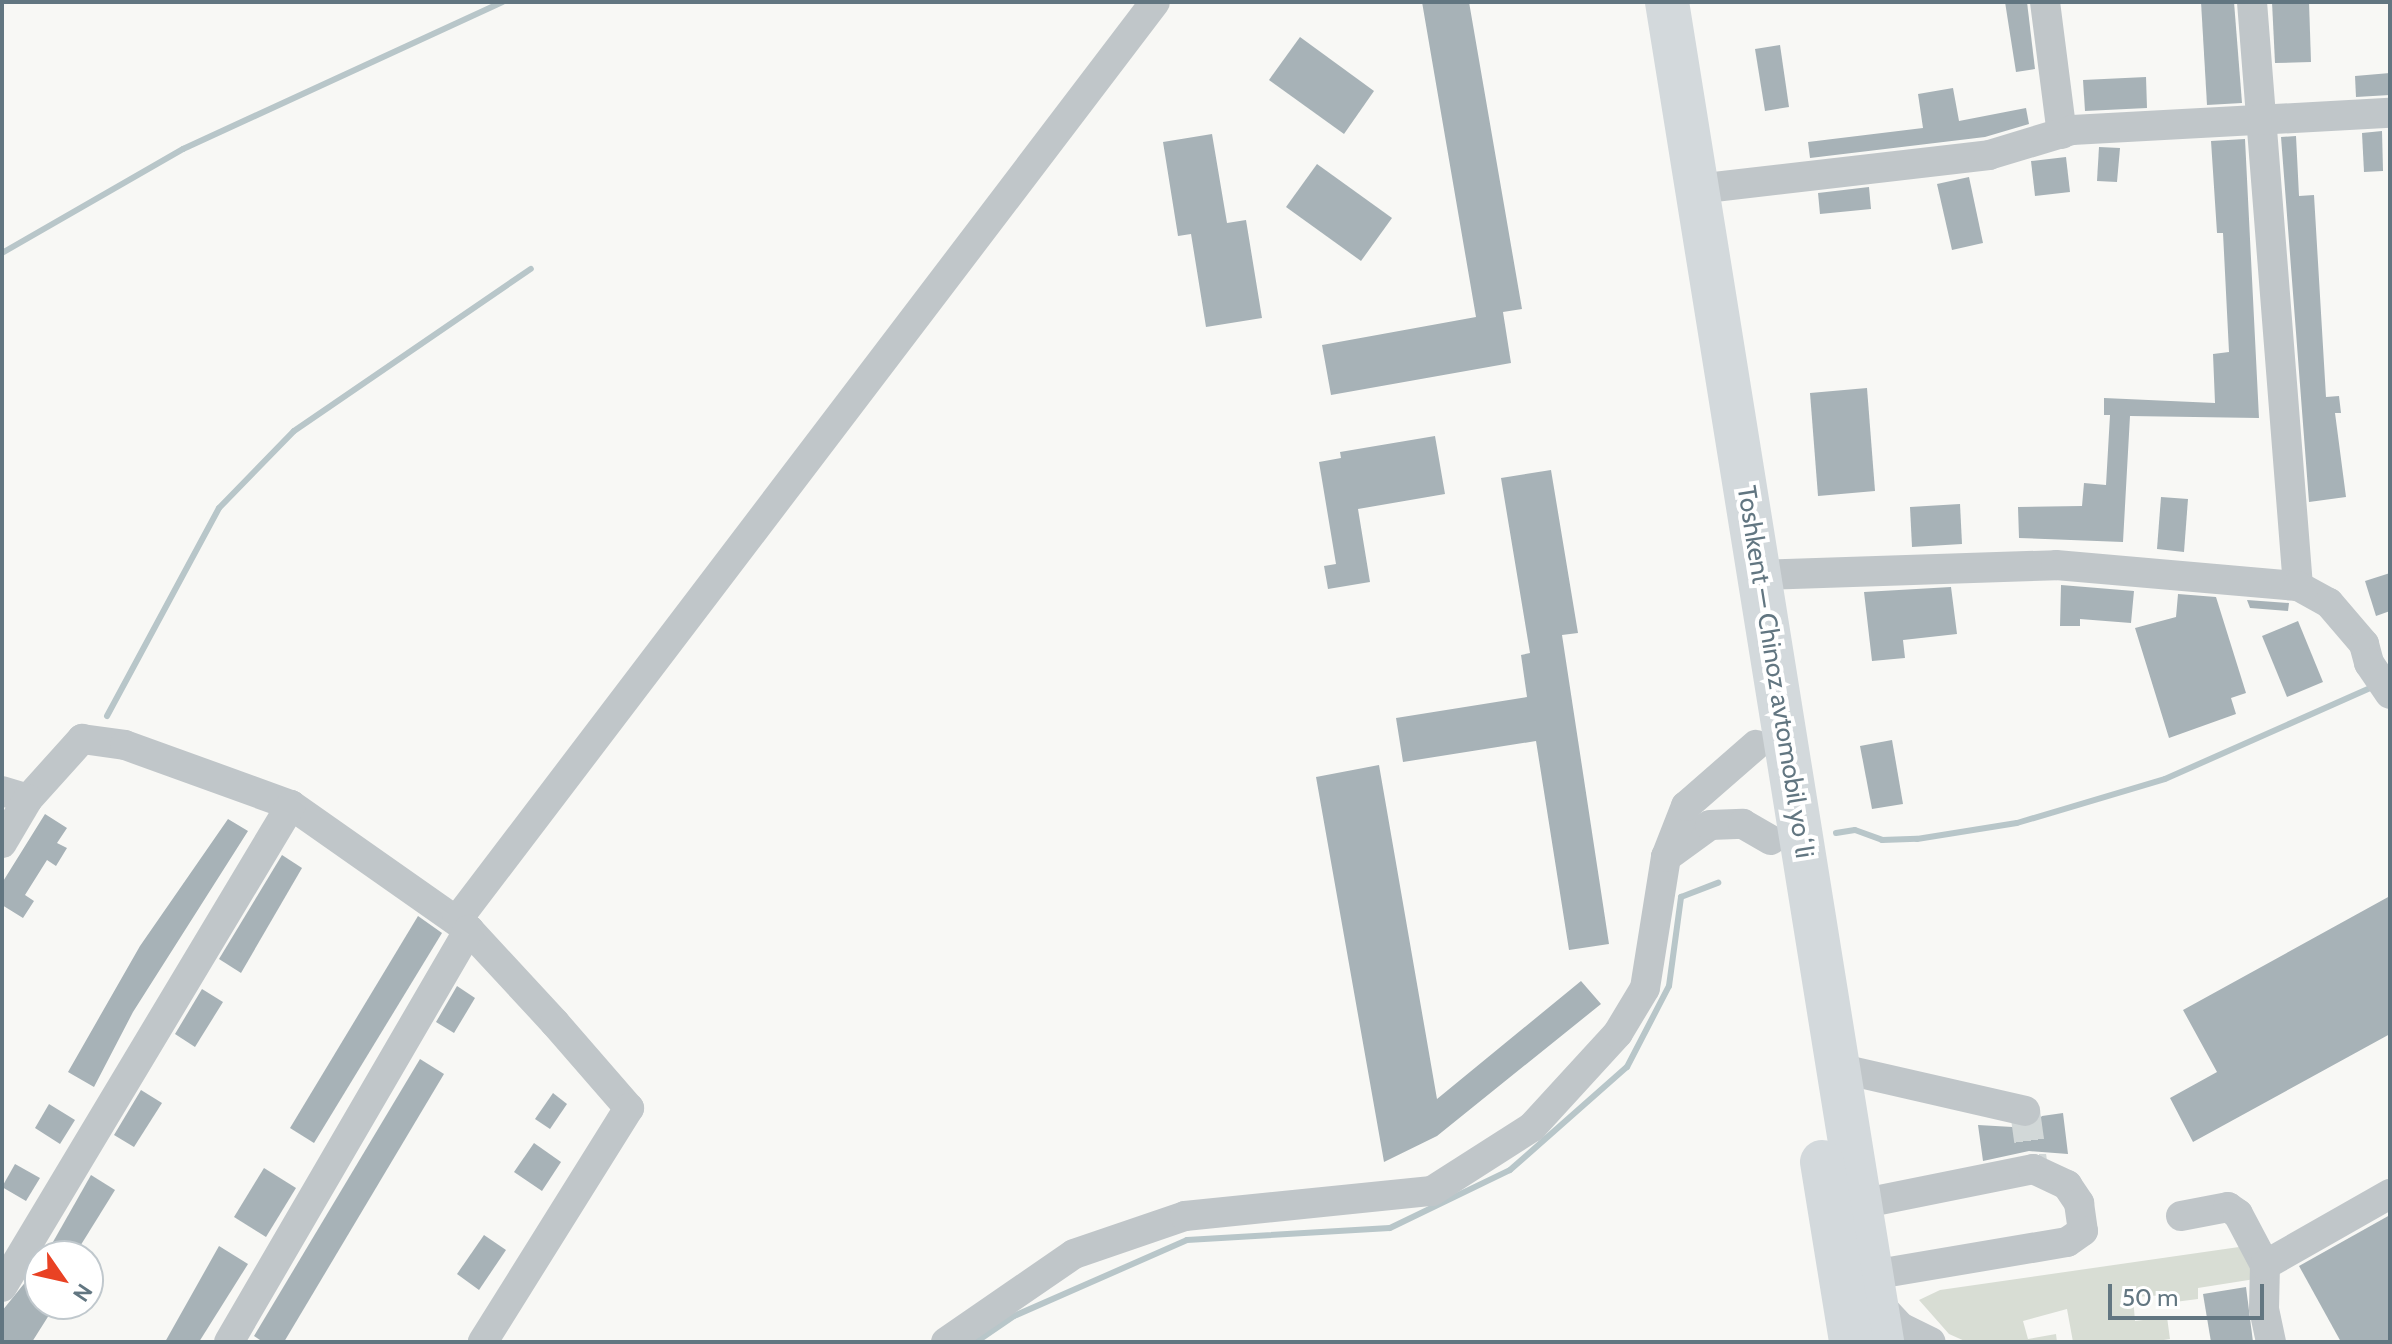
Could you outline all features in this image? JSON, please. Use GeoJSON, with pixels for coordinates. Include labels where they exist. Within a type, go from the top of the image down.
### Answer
{"type":"FeatureCollection","features":[{"type":"Feature","properties":{"kind":"highway","name":"Toshkent — Chinoz avtomobil yoʻli"},"geometry":{"type":"LineString","coordinates":[[1638,2],[1759,575],[1876,1306]]}},
{"type":"Feature","properties":{"kind":"highway","name":"Toshkent — Chinoz avtomobil yoʻli"},"geometry":{"type":"LineString","coordinates":[[1667,2],[1697,189],[1694,262],[1756,745],[1851,1342]]}},
{"type":"Feature","properties":{"kind":"street"},"geometry":{"type":"LineString","coordinates":[[229,1342],[463,925],[1087,98],[1155,2]]}},
{"type":"Feature","properties":{"kind":"street"},"geometry":{"type":"LineString","coordinates":[[2045,2],[2062,134]]}},
{"type":"Feature","properties":{"kind":"street"},"geometry":{"type":"LineString","coordinates":[[2252,2],[2258,120],[2298,586]]}},
{"type":"Feature","properties":{"kind":"street"},"geometry":{"type":"LineString","coordinates":[[1697,189],[1989,155],[2062,134],[2390,113]]}},
{"type":"Feature","properties":{"kind":"street"},"geometry":{"type":"LineString","coordinates":[[1759,575],[2056,565],[2298,586],[2329,603],[2377,639],[2369,663],[2390,694]]}},
{"type":"Feature","properties":{"kind":"street"},"geometry":{"type":"LineString","coordinates":[[2,843],[15,795],[82,739],[125,745],[291,805],[463,925],[629,1108],[483,1342]]}},
{"type":"Feature","properties":{"kind":"street"},"geometry":{"type":"LineString","coordinates":[[946,1342],[1074,1254],[1185,1216],[1432,1191],[1532,1127],[1618,1033],[1645,988],[1666,857],[1686,806],[1756,745]]}},
{"type":"Feature","properties":{"kind":"street"},"geometry":{"type":"LineString","coordinates":[[2,1287],[291,805]]}},
{"type":"Feature","properties":{"kind":"street"},"geometry":{"type":"LineString","coordinates":[[1666,857],[1710,825],[1743,824],[1771,840]]}},
{"type":"Feature","properties":{"kind":"street"},"geometry":{"type":"LineString","coordinates":[[1838,1068],[2025,1111]]}},
{"type":"Feature","properties":{"kind":"street"},"geometry":{"type":"LineString","coordinates":[[1860,1204],[2033,1169],[2067,1185],[2079,1203],[2083,1231],[2067,1242],[1876,1306]]}},
{"type":"Feature","properties":{"kind":"street"},"geometry":{"type":"LineString","coordinates":[[2265,1265],[2390,1194]]}},
{"type":"Feature","properties":{"kind":"street"},"geometry":{"type":"LineString","coordinates":[[2181,1216],[2228,1207],[2238,1214],[2265,1265],[2264,1309],[2271,1342]]}},
{"type":"Feature","properties":{"kind":"street"},"geometry":{"type":"LineString","coordinates":[[1876,1306],[1900,1327],[1931,1342]]}},
{"type":"Feature","properties":{"kind":"shaded area"},"geometry":{"type":"Polygon","coordinates":[[[2246,1246],[2255,1279],[2198,1288],[2198,1299],[2167,1303],[2166,1295],[2133,1297],[2135,1321],[2167,1317],[2170,1339],[2151,1342],[2073,1342],[2067,1309],[2023,1321],[2028,1339],[2056,1334],[2057,1342],[1967,1342],[1949,1334],[1919,1300],[1940,1290],[2246,1246]]]}},
{"type":"Feature","properties":{"kind":"building"},"geometry":{"type":"Polygon","coordinates":[[[1422,2],[1469,2],[1522,309],[1503,312],[1511,363],[1331,395],[1322,345],[1476,317],[1422,2]]]}},
{"type":"Feature","properties":{"kind":"building"},"geometry":{"type":"Polygon","coordinates":[[[2005,2],[2027,2],[2035,69],[2016,72],[2005,2]]]}},
{"type":"Feature","properties":{"kind":"building"},"geometry":{"type":"Polygon","coordinates":[[[2201,2],[2234,2],[2242,103],[2207,105],[2201,2]]]}},
{"type":"Feature","properties":{"kind":"building"},"geometry":{"type":"Polygon","coordinates":[[[2272,2],[2309,2],[2311,62],[2275,63],[2272,2]]]}},
{"type":"Feature","properties":{"kind":"building"},"geometry":{"type":"Polygon","coordinates":[[[1300,37],[1374,91],[1344,134],[1269,80],[1300,37]]]}},
{"type":"Feature","properties":{"kind":"building"},"geometry":{"type":"Polygon","coordinates":[[[1780,45],[1789,107],[1765,111],[1755,49],[1780,45]]]}},
{"type":"Feature","properties":{"kind":"building"},"geometry":{"type":"Polygon","coordinates":[[[2390,73],[2390,95],[2356,97],[2355,76],[2390,73]]]}},
{"type":"Feature","properties":{"kind":"building"},"geometry":{"type":"Polygon","coordinates":[[[2146,77],[2147,108],[2085,111],[2083,80],[2146,77]]]}},
{"type":"Feature","properties":{"kind":"building"},"geometry":{"type":"Polygon","coordinates":[[[1953,88],[1959,121],[2026,108],[2029,124],[1985,137],[1810,158],[1808,142],[1923,128],[1918,94],[1953,88]]]}},
{"type":"Feature","properties":{"kind":"building"},"geometry":{"type":"Polygon","coordinates":[[[2382,131],[2383,171],[2364,172],[2362,133],[2382,131]]]}},
{"type":"Feature","properties":{"kind":"building"},"geometry":{"type":"Polygon","coordinates":[[[1212,134],[1227,223],[1246,220],[1262,318],[1206,327],[1191,234],[1178,236],[1163,142],[1212,134]]]}},
{"type":"Feature","properties":{"kind":"building"},"geometry":{"type":"Polygon","coordinates":[[[2296,136],[2299,196],[2314,195],[2326,397],[2339,396],[2341,413],[2335,413],[2346,497],[2309,502],[2281,137],[2296,136]]]}},
{"type":"Feature","properties":{"kind":"building"},"geometry":{"type":"Polygon","coordinates":[[[2245,139],[2259,418],[2130,416],[2123,542],[2019,538],[2018,507],[2082,506],[2084,483],[2106,485],[2110,415],[2104,415],[2104,398],[2215,403],[2213,354],[2229,352],[2223,233],[2217,233],[2211,141],[2245,139]]]}},
{"type":"Feature","properties":{"kind":"building"},"geometry":{"type":"Polygon","coordinates":[[[2099,147],[2120,148],[2117,182],[2097,181],[2099,147]]]}},
{"type":"Feature","properties":{"kind":"building"},"geometry":{"type":"Polygon","coordinates":[[[2066,157],[2070,192],[2035,196],[2031,161],[2066,157]]]}},
{"type":"Feature","properties":{"kind":"building"},"geometry":{"type":"Polygon","coordinates":[[[1317,164],[1392,218],[1361,261],[1286,207],[1317,164]]]}},
{"type":"Feature","properties":{"kind":"building"},"geometry":{"type":"Polygon","coordinates":[[[1969,177],[1983,243],[1952,250],[1937,184],[1969,177]]]}},
{"type":"Feature","properties":{"kind":"building"},"geometry":{"type":"Polygon","coordinates":[[[1869,187],[1871,209],[1820,214],[1818,193],[1869,187]]]}},
{"type":"Feature","properties":{"kind":"building"},"geometry":{"type":"Polygon","coordinates":[[[1867,388],[1875,491],[1818,496],[1810,393],[1867,388]]]}},
{"type":"Feature","properties":{"kind":"building"},"geometry":{"type":"Polygon","coordinates":[[[1435,436],[1445,494],[1358,509],[1370,582],[1328,589],[1324,566],[1336,564],[1319,462],[1341,458],[1340,452],[1435,436]]]}},
{"type":"Feature","properties":{"kind":"building"},"geometry":{"type":"Polygon","coordinates":[[[1551,470],[1578,633],[1562,635],[1609,944],[1569,950],[1536,741],[1403,762],[1396,718],[1527,697],[1521,655],[1530,653],[1501,478],[1551,470]]]}},
{"type":"Feature","properties":{"kind":"building"},"geometry":{"type":"Polygon","coordinates":[[[2161,497],[2188,499],[2184,552],[2157,549],[2161,497]]]}},
{"type":"Feature","properties":{"kind":"building"},"geometry":{"type":"Polygon","coordinates":[[[1960,504],[1962,544],[1912,547],[1910,507],[1960,504]]]}},
{"type":"Feature","properties":{"kind":"building"},"geometry":{"type":"Polygon","coordinates":[[[2390,573],[2390,611],[2376,616],[2365,581],[2390,573]]]}},
{"type":"Feature","properties":{"kind":"building"},"geometry":{"type":"Polygon","coordinates":[[[2061,585],[2134,591],[2131,623],[2080,619],[2080,626],[2060,626],[2061,585]]]}},
{"type":"Feature","properties":{"kind":"building"},"geometry":{"type":"Polygon","coordinates":[[[1951,587],[1957,634],[1903,640],[1905,658],[1872,661],[1864,592],[1951,587]]]}},
{"type":"Feature","properties":{"kind":"building"},"geometry":{"type":"Polygon","coordinates":[[[2178,594],[2216,597],[2246,693],[2231,698],[2236,714],[2169,738],[2135,628],[2176,617],[2178,594]]]}},
{"type":"Feature","properties":{"kind":"building"},"geometry":{"type":"Polygon","coordinates":[[[2247,600],[2289,603],[2288,611],[2250,608],[2247,600]]]}},
{"type":"Feature","properties":{"kind":"building"},"geometry":{"type":"Polygon","coordinates":[[[2298,621],[2323,682],[2287,697],[2262,636],[2298,621]]]}},
{"type":"Feature","properties":{"kind":"building"},"geometry":{"type":"Polygon","coordinates":[[[1892,740],[1903,804],[1872,809],[1860,746],[1892,740]]]}},
{"type":"Feature","properties":{"kind":"building"},"geometry":{"type":"Polygon","coordinates":[[[1379,765],[1437,1099],[1581,981],[1601,1004],[1437,1136],[1384,1162],[1316,777],[1379,765]]]}},
{"type":"Feature","properties":{"kind":"building"},"geometry":{"type":"Polygon","coordinates":[[[45,814],[67,828],[57,843],[67,848],[56,866],[47,860],[25,895],[34,901],[23,918],[2,905],[2,883],[45,814]]]}},
{"type":"Feature","properties":{"kind":"building"},"geometry":{"type":"Polygon","coordinates":[[[228,819],[248,831],[133,1012],[94,1087],[68,1072],[140,946],[228,819]]]}},
{"type":"Feature","properties":{"kind":"building"},"geometry":{"type":"Polygon","coordinates":[[[282,855],[302,868],[241,973],[219,959],[282,855]]]}},
{"type":"Feature","properties":{"kind":"building"},"geometry":{"type":"Polygon","coordinates":[[[2390,896],[2390,1034],[2193,1142],[2170,1098],[2217,1072],[2183,1010],[2390,896]]]}},
{"type":"Feature","properties":{"kind":"building"},"geometry":{"type":"Polygon","coordinates":[[[418,916],[442,933],[314,1143],[290,1128],[418,916]]]}},
{"type":"Feature","properties":{"kind":"building"},"geometry":{"type":"Polygon","coordinates":[[[457,986],[475,998],[454,1033],[436,1022],[457,986]]]}},
{"type":"Feature","properties":{"kind":"building"},"geometry":{"type":"Polygon","coordinates":[[[202,989],[223,1002],[195,1047],[175,1034],[202,989]]]}},
{"type":"Feature","properties":{"kind":"building"},"geometry":{"type":"Polygon","coordinates":[[[420,1059],[444,1074],[284,1342],[263,1342],[254,1336],[420,1059]]]}},
{"type":"Feature","properties":{"kind":"building"},"geometry":{"type":"Polygon","coordinates":[[[141,1090],[162,1103],[134,1147],[114,1135],[141,1090]]]}},
{"type":"Feature","properties":{"kind":"building"},"geometry":{"type":"Polygon","coordinates":[[[553,1093],[567,1104],[550,1129],[535,1119],[553,1093]]]}},
{"type":"Feature","properties":{"kind":"building"},"geometry":{"type":"Polygon","coordinates":[[[49,1104],[75,1120],[60,1144],[35,1128],[49,1104]]]}},
{"type":"Feature","properties":{"kind":"building"},"geometry":{"type":"Polygon","coordinates":[[[2063,1113],[2068,1154],[2029,1151],[1983,1161],[1978,1125],[2030,1128],[2042,1116],[2063,1113]]]}},
{"type":"Feature","properties":{"kind":"building"},"geometry":{"type":"Polygon","coordinates":[[[534,1143],[561,1162],[542,1191],[514,1172],[534,1143]]]}},
{"type":"Feature","properties":{"kind":"building"},"geometry":{"type":"Polygon","coordinates":[[[15,1164],[40,1178],[26,1201],[2,1187],[15,1164]]]}},
{"type":"Feature","properties":{"kind":"building"},"geometry":{"type":"Polygon","coordinates":[[[264,1168],[296,1188],[266,1237],[234,1217],[264,1168]]]}},
{"type":"Feature","properties":{"kind":"building"},"geometry":{"type":"Polygon","coordinates":[[[91,1175],[115,1190],[84,1240],[54,1240],[91,1175]]]}},
{"type":"Feature","properties":{"kind":"building"},"geometry":{"type":"Polygon","coordinates":[[[2390,1215],[2390,1342],[2341,1342],[2299,1266],[2390,1215]]]}},
{"type":"Feature","properties":{"kind":"building"},"geometry":{"type":"Polygon","coordinates":[[[484,1235],[506,1250],[479,1290],[457,1274],[484,1235]]]}},
{"type":"Feature","properties":{"kind":"building"},"geometry":{"type":"Polygon","coordinates":[[[219,1246],[248,1264],[199,1342],[165,1342],[219,1246]]]}},
{"type":"Feature","properties":{"kind":"building"},"geometry":{"type":"Polygon","coordinates":[[[24,1284],[24,1320],[46,1320],[32,1342],[2,1342],[2,1311],[24,1284]]]}},
{"type":"Feature","properties":{"kind":"building"},"geometry":{"type":"Polygon","coordinates":[[[2246,1287],[2253,1342],[2211,1342],[2203,1294],[2246,1287]]]}},
{"type":"Feature","properties":{"kind":"waterway"},"geometry":{"type":"LineString","coordinates":[[2,253],[183,149],[502,2]]}},
{"type":"Feature","properties":{"kind":"waterway"},"geometry":{"type":"LineString","coordinates":[[107,716],[219,508],[294,431],[531,269]]}},
{"type":"Feature","properties":{"kind":"waterway"},"geometry":{"type":"LineString","coordinates":[[1836,833],[1855,830],[1882,840],[1917,839],[2017,823],[2165,779],[2375,686]]}},
{"type":"Feature","properties":{"kind":"waterway"},"geometry":{"type":"LineString","coordinates":[[976,1342],[1014,1316],[1187,1240],[1390,1228],[1510,1170],[1627,1067],[1669,986],[1681,897],[1718,883]]}},
{"type":"Feature","properties":{"kind":"tunnel"},"geometry":{"type":"LineString","coordinates":[[2025,1111],[2033,1169]]}}]}
